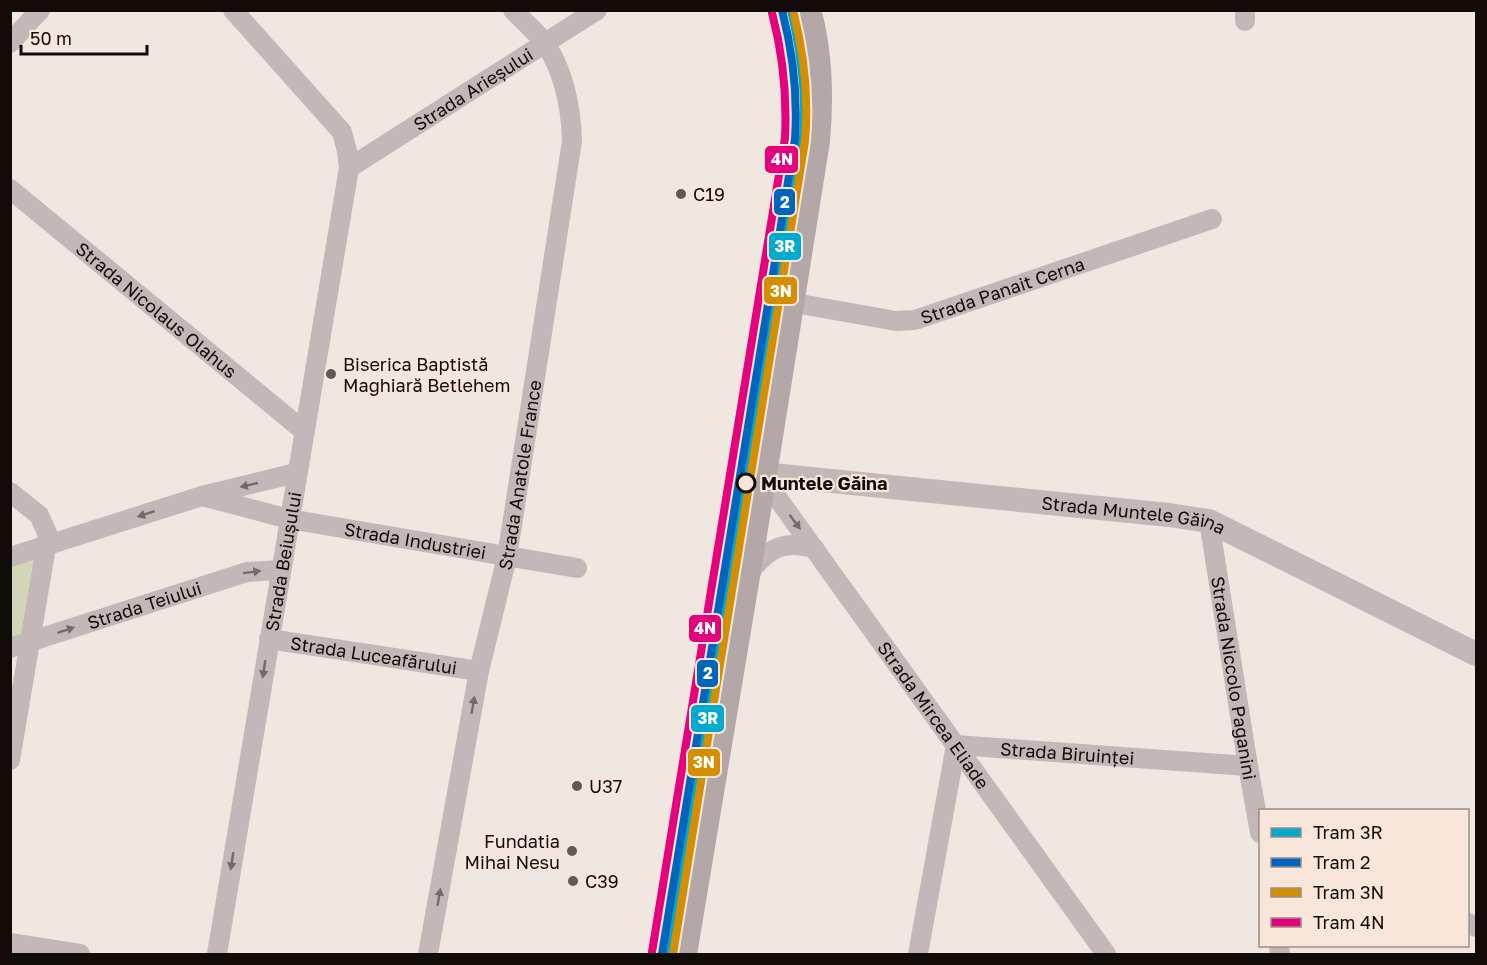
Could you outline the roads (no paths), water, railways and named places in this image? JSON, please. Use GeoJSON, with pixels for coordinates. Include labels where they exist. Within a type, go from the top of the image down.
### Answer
{"type":"FeatureCollection","features":[{"type":"Feature","properties":{"kind":"main road"},"geometry":{"type":"LineString","coordinates":[[682,954],[762,474],[817,116],[816,64],[806,10]]}},
{"type":"Feature","properties":{"kind":"street"},"geometry":{"type":"LineString","coordinates":[[10,43],[40,10]]}},
{"type":"Feature","properties":{"kind":"street","name":"Strada Beiușului"},"geometry":{"type":"LineString","coordinates":[[217,954],[288,519],[349,168],[342,132],[234,10]]}},
{"type":"Feature","properties":{"kind":"street","name":"Strada Anatole France"},"geometry":{"type":"LineString","coordinates":[[428,954],[479,671],[507,556],[572,141],[568,96],[559,70],[545,44],[513,10]]}},
{"type":"Feature","properties":{"kind":"street","name":"Strada Arieșului"},"geometry":{"type":"LineString","coordinates":[[349,168],[597,10]]}},
{"type":"Feature","properties":{"kind":"street","name":"Strada Nicolaus Olahus"},"geometry":{"type":"LineString","coordinates":[[10,189],[304,431]]}},
{"type":"Feature","properties":{"kind":"street","name":"Strada Panait Cerna"},"geometry":{"type":"LineString","coordinates":[[789,302],[896,321],[915,320],[1212,219]]}},
{"type":"Feature","properties":{"kind":"street"},"geometry":{"type":"LineString","coordinates":[[10,557],[201,496],[296,473]]}},
{"type":"Feature","properties":{"kind":"street","name":"Strada Muntele Găina"},"geometry":{"type":"LineString","coordinates":[[762,474],[1169,514],[1209,521],[1476,654]]}},
{"type":"Feature","properties":{"kind":"street","name":"Strada Mircea Eliade"},"geometry":{"type":"LineString","coordinates":[[762,474],[1106,954]]}},
{"type":"Feature","properties":{"kind":"street"},"geometry":{"type":"LineString","coordinates":[[10,492],[39,515],[48,535],[10,760]]}},
{"type":"Feature","properties":{"kind":"street"},"geometry":{"type":"LineString","coordinates":[[201,496],[288,519]]}},
{"type":"Feature","properties":{"kind":"street","name":"Strada Industriei"},"geometry":{"type":"LineString","coordinates":[[288,519],[577,568]]}},
{"type":"Feature","properties":{"kind":"street","name":"Strada Niccolo Paganini"},"geometry":{"type":"LineString","coordinates":[[1209,521],[1248,766],[1259,821]]}},
{"type":"Feature","properties":{"kind":"street"},"geometry":{"type":"LineString","coordinates":[[745,578],[762,556],[777,548],[789,544],[814,548]]}},
{"type":"Feature","properties":{"kind":"street","name":"Strada Teiului"},"geometry":{"type":"LineString","coordinates":[[10,648],[247,572],[280,570]]}},
{"type":"Feature","properties":{"kind":"street","name":"Strada Luceafărului"},"geometry":{"type":"LineString","coordinates":[[268,639],[479,671]]}},
{"type":"Feature","properties":{"kind":"street"},"geometry":{"type":"LineString","coordinates":[[918,954],[956,745]]}},
{"type":"Feature","properties":{"kind":"street","name":"Strada Biruinței"},"geometry":{"type":"LineString","coordinates":[[956,745],[1248,766]]}},
{"type":"Feature","properties":{"kind":"street"},"geometry":{"type":"LineString","coordinates":[[10,943],[80,954]]}},
{"type":"Feature","properties":{"kind":"tram line","name":"2"},"geometry":{"type":"LineString","coordinates":[[662,954],[795,139],[794,74],[782,10]]}},
{"type":"Feature","properties":{"kind":"tram line","name":"3R"},"geometry":{"type":"LineString","coordinates":[[669,954],[803,137],[802,74],[791,10]]}},
{"type":"Feature","properties":{"kind":"tram line","name":"3N"},"geometry":{"type":"LineString","coordinates":[[673,954],[805,141],[805,75],[793,10]]}},
{"type":"Feature","properties":{"kind":"tram line","name":"4N"},"geometry":{"type":"LineString","coordinates":[[652,952],[785,138],[783,75],[772,13]]}},
{"type":"Feature","properties":{"kind":"place","name":"C19"},"geometry":{"type":"Point","coordinates":[681,194]}},
{"type":"Feature","properties":{"kind":"place","name":"Biserica Baptistă Maghiară Betlehem"},"geometry":{"type":"Point","coordinates":[331,374]}},
{"type":"Feature","properties":{"kind":"place","name":"Muntele Găina"},"geometry":{"type":"Point","coordinates":[746,483]}},
{"type":"Feature","properties":{"kind":"place","name":"U37"},"geometry":{"type":"Point","coordinates":[577,786]}},
{"type":"Feature","properties":{"kind":"place","name":"Fundatia Mihai Nesu"},"geometry":{"type":"Point","coordinates":[572,851]}},
{"type":"Feature","properties":{"kind":"place","name":"C39"},"geometry":{"type":"Point","coordinates":[573,881]}}]}
